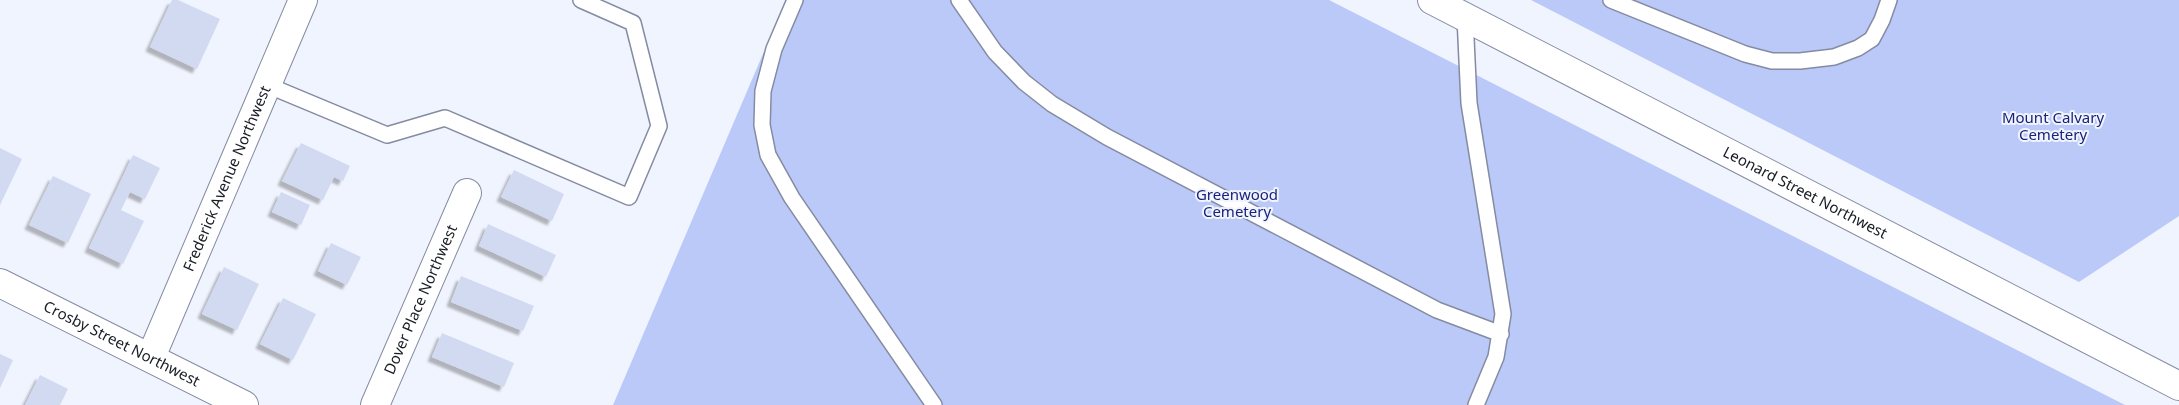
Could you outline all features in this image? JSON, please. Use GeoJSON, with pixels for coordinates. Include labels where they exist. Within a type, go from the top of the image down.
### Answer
{"type":"FeatureCollection","features":[{"type":"Feature","properties":{"kind":"street","name":"Frederick Avenue Northwest"},"geometry":{"type":"LineString","coordinates":[[151,357],[303,0]]}},
{"type":"Feature","properties":{"kind":"street","name":"Leonard Street Northwest"},"geometry":{"type":"LineString","coordinates":[[1432,0],[2179,386]]}},
{"type":"Feature","properties":{"kind":"street","name":"Dover Place Northwest"},"geometry":{"type":"LineString","coordinates":[[375,405],[467,193]]}},
{"type":"Feature","properties":{"kind":"street","name":"Crosby Street Northwest"},"geometry":{"type":"LineString","coordinates":[[0,283],[244,405]]}},
{"type":"Feature","properties":{"kind":"lane"},"geometry":{"type":"LineString","coordinates":[[267,85],[387,135],[445,118],[629,197],[659,126],[633,23],[581,0]]}},
{"type":"Feature","properties":{"kind":"lane"},"geometry":{"type":"LineString","coordinates":[[795,0],[774,49],[763,91],[762,125],[768,155],[792,198],[934,405]]}},
{"type":"Feature","properties":{"kind":"lane"},"geometry":{"type":"LineString","coordinates":[[959,0],[995,52],[1024,82],[1052,104],[1116,142],[1437,310],[1501,334]]}},
{"type":"Feature","properties":{"kind":"lane"},"geometry":{"type":"LineString","coordinates":[[1611,0],[1746,54],[1772,61],[1834,57],[1858,48],[1872,39],[1882,20],[1888,0]]}},
{"type":"Feature","properties":{"kind":"lane"},"geometry":{"type":"LineString","coordinates":[[1465,17],[1469,103],[1503,314],[1496,357],[1476,405]]}},
{"type":"Feature","properties":{"kind":"green space","name":"Greenwood Cemetery"},"geometry":{"type":"Polygon","coordinates":[[[786,0],[1329,0],[2125,405],[613,405],[786,0]]]}},
{"type":"Feature","properties":{"kind":"green space","name":"Mount Calvary Cemetery"},"geometry":{"type":"Polygon","coordinates":[[[1531,0],[2179,0],[2179,216],[2079,282],[1531,0]]]}},
{"type":"Feature","properties":{"kind":"building"},"geometry":{"type":"Polygon","coordinates":[[[172,0],[178,0],[220,19],[197,69],[150,47],[172,0]]]}},
{"type":"Feature","properties":{"kind":"building"},"geometry":{"type":"Polygon","coordinates":[[[301,143],[350,166],[343,181],[334,177],[323,200],[282,181],[301,143]]]}},
{"type":"Feature","properties":{"kind":"building"},"geometry":{"type":"Polygon","coordinates":[[[0,148],[22,159],[0,205],[0,148]]]}},
{"type":"Feature","properties":{"kind":"building"},"geometry":{"type":"Polygon","coordinates":[[[133,155],[160,168],[145,199],[130,192],[121,210],[144,221],[123,264],[89,248],[133,155]]]}},
{"type":"Feature","properties":{"kind":"building"},"geometry":{"type":"Polygon","coordinates":[[[514,170],[564,194],[552,221],[501,197],[514,170]]]}},
{"type":"Feature","properties":{"kind":"building"},"geometry":{"type":"Polygon","coordinates":[[[53,176],[91,194],[68,243],[29,225],[53,176]]]}},
{"type":"Feature","properties":{"kind":"building"},"geometry":{"type":"Polygon","coordinates":[[[281,192],[310,205],[301,225],[272,212],[281,192]]]}},
{"type":"Feature","properties":{"kind":"building"},"geometry":{"type":"Polygon","coordinates":[[[488,224],[556,255],[546,277],[479,246],[488,224]]]}},
{"type":"Feature","properties":{"kind":"building"},"geometry":{"type":"Polygon","coordinates":[[[331,243],[361,257],[347,285],[318,271],[331,243]]]}},
{"type":"Feature","properties":{"kind":"building"},"geometry":{"type":"Polygon","coordinates":[[[224,267],[259,284],[237,330],[202,314],[224,267]]]}},
{"type":"Feature","properties":{"kind":"building"},"geometry":{"type":"Polygon","coordinates":[[[461,276],[534,306],[523,331],[451,302],[461,276]]]}},
{"type":"Feature","properties":{"kind":"building"},"geometry":{"type":"Polygon","coordinates":[[[283,298],[316,314],[293,360],[260,344],[283,298]]]}},
{"type":"Feature","properties":{"kind":"building"},"geometry":{"type":"Polygon","coordinates":[[[442,333],[514,363],[504,387],[432,357],[442,333]]]}},
{"type":"Feature","properties":{"kind":"building"},"geometry":{"type":"Polygon","coordinates":[[[0,354],[13,360],[0,388],[0,354]]]}},
{"type":"Feature","properties":{"kind":"building"},"geometry":{"type":"Polygon","coordinates":[[[40,375],[68,389],[60,405],[25,405],[40,375]]]}}]}
